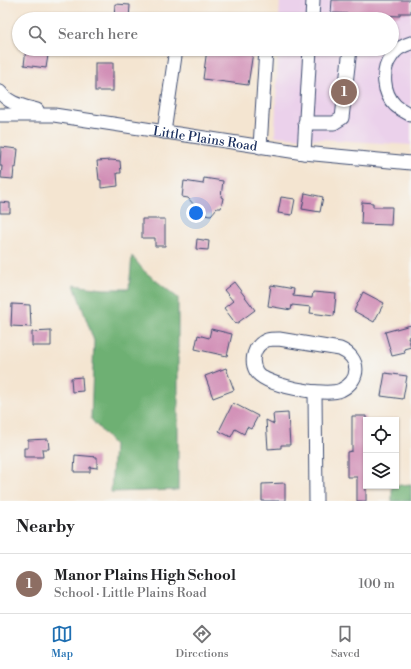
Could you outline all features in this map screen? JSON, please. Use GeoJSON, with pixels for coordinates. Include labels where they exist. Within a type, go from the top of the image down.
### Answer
{"type":"FeatureCollection","features":[{"type":"Feature","properties":{"kind":"street"},"geometry":{"type":"LineString","coordinates":[[312,12],[313,0]]}},
{"type":"Feature","properties":{"kind":"street"},"geometry":{"type":"LineString","coordinates":[[399,48],[411,43]]}},
{"type":"Feature","properties":{"kind":"street"},"geometry":{"type":"LineString","coordinates":[[164,132],[175,56]]}},
{"type":"Feature","properties":{"kind":"street"},"geometry":{"type":"LineString","coordinates":[[260,147],[266,56]]}},
{"type":"Feature","properties":{"kind":"street"},"geometry":{"type":"LineString","coordinates":[[304,153],[310,56]]}},
{"type":"Feature","properties":{"kind":"street"},"geometry":{"type":"LineString","coordinates":[[305,123],[334,123],[342,118],[349,56]]}},
{"type":"Feature","properties":{"kind":"street"},"geometry":{"type":"LineString","coordinates":[[387,56],[384,84],[388,96],[395,106],[411,115]]}},
{"type":"Feature","properties":{"kind":"street"},"geometry":{"type":"LineString","coordinates":[[0,92],[6,99],[15,104],[54,115]]}},
{"type":"Feature","properties":{"kind":"street","name":"Little Plains Road"},"geometry":{"type":"LineString","coordinates":[[0,115],[54,115],[304,153],[411,163]]}},
{"type":"Feature","properties":{"kind":"street"},"geometry":{"type":"LineString","coordinates":[[279,339],[340,349],[352,356],[356,364],[356,371],[353,379],[347,386],[340,391],[331,393],[316,392],[278,384],[263,378],[257,373],[254,365],[253,358],[255,350],[267,340],[279,339]]}},
{"type":"Feature","properties":{"kind":"street"},"geometry":{"type":"LineString","coordinates":[[316,392],[316,501]]}},
{"type":"Feature","properties":{"kind":"shaded area"},"geometry":{"type":"Polygon","coordinates":[[[280,0],[411,0],[411,145],[275,136],[278,56],[399,56],[399,12],[279,12],[280,0]]]}},
{"type":"Feature","properties":{"kind":"green space"},"geometry":{"type":"Polygon","coordinates":[[[132,256],[144,271],[178,298],[178,490],[111,492],[114,445],[91,419],[94,341],[74,285],[103,289],[129,289],[132,256]]]}},
{"type":"Feature","properties":{"kind":"green space"},"geometry":{"type":"Polygon","coordinates":[[[411,484],[411,501],[392,501],[392,489],[399,489],[399,485],[411,484]]]}},
{"type":"Feature","properties":{"kind":"building"},"geometry":{"type":"Polygon","coordinates":[[[332,0],[411,0],[411,13],[400,13],[400,16],[399,12],[331,12],[332,0]]]}},
{"type":"Feature","properties":{"kind":"building"},"geometry":{"type":"Polygon","coordinates":[[[115,4],[130,5],[130,12],[114,12],[115,4]]]}},
{"type":"Feature","properties":{"kind":"building"},"geometry":{"type":"Polygon","coordinates":[[[25,56],[48,56],[46,68],[24,65],[25,56]]]}},
{"type":"Feature","properties":{"kind":"building"},"geometry":{"type":"Polygon","coordinates":[[[206,56],[252,56],[248,85],[203,79],[206,56]]]}},
{"type":"Feature","properties":{"kind":"building"},"geometry":{"type":"Polygon","coordinates":[[[95,63],[113,63],[113,91],[95,91],[95,63]]]}},
{"type":"Feature","properties":{"kind":"building"},"geometry":{"type":"Polygon","coordinates":[[[1,147],[18,149],[13,179],[1,178],[1,147]]]}},
{"type":"Feature","properties":{"kind":"building"},"geometry":{"type":"Polygon","coordinates":[[[97,161],[120,161],[121,173],[117,173],[118,186],[101,188],[97,161]]]}},
{"type":"Feature","properties":{"kind":"building"},"geometry":{"type":"Polygon","coordinates":[[[204,178],[223,181],[221,197],[223,198],[221,208],[217,208],[211,215],[202,214],[188,198],[182,197],[184,181],[203,184],[204,178]]]}},
{"type":"Feature","properties":{"kind":"building"},"geometry":{"type":"Polygon","coordinates":[[[305,193],[323,197],[320,212],[302,209],[305,193]]]}},
{"type":"Feature","properties":{"kind":"building"},"geometry":{"type":"Polygon","coordinates":[[[281,197],[295,199],[292,215],[278,213],[281,197]]]}},
{"type":"Feature","properties":{"kind":"building"},"geometry":{"type":"Polygon","coordinates":[[[0,202],[10,203],[10,213],[0,213],[0,202]]]}},
{"type":"Feature","properties":{"kind":"building"},"geometry":{"type":"Polygon","coordinates":[[[362,202],[373,203],[373,207],[392,207],[391,225],[361,224],[362,202]]]}},
{"type":"Feature","properties":{"kind":"building"},"geometry":{"type":"Polygon","coordinates":[[[142,219],[165,219],[165,246],[155,246],[155,238],[142,238],[142,219]]]}},
{"type":"Feature","properties":{"kind":"building"},"geometry":{"type":"Polygon","coordinates":[[[197,239],[209,241],[208,250],[196,249],[197,239]]]}},
{"type":"Feature","properties":{"kind":"building"},"geometry":{"type":"Polygon","coordinates":[[[234,282],[255,310],[236,324],[224,308],[233,301],[224,290],[234,282]]]}},
{"type":"Feature","properties":{"kind":"building"},"geometry":{"type":"Polygon","coordinates":[[[271,285],[294,289],[293,296],[312,298],[313,292],[336,294],[334,316],[310,313],[311,307],[292,305],[291,310],[268,306],[271,285]]]}},
{"type":"Feature","properties":{"kind":"building"},"geometry":{"type":"Polygon","coordinates":[[[363,292],[384,303],[374,322],[354,311],[363,292]]]}},
{"type":"Feature","properties":{"kind":"building"},"geometry":{"type":"Polygon","coordinates":[[[12,304],[30,305],[31,327],[11,326],[12,304]]]}},
{"type":"Feature","properties":{"kind":"building"},"geometry":{"type":"Polygon","coordinates":[[[411,325],[411,336],[408,337],[411,347],[404,349],[405,353],[392,356],[385,332],[411,325]]]}},
{"type":"Feature","properties":{"kind":"building"},"geometry":{"type":"Polygon","coordinates":[[[211,329],[232,334],[227,356],[195,349],[198,335],[209,338],[211,329]]]}},
{"type":"Feature","properties":{"kind":"building"},"geometry":{"type":"Polygon","coordinates":[[[51,331],[51,346],[32,346],[32,332],[51,331]]]}},
{"type":"Feature","properties":{"kind":"building"},"geometry":{"type":"Polygon","coordinates":[[[226,368],[234,390],[213,398],[205,376],[226,368]]]}},
{"type":"Feature","properties":{"kind":"building"},"geometry":{"type":"Polygon","coordinates":[[[385,373],[407,376],[403,399],[381,396],[385,373]]]}},
{"type":"Feature","properties":{"kind":"building"},"geometry":{"type":"Polygon","coordinates":[[[82,377],[83,391],[72,392],[71,378],[82,377]]]}},
{"type":"Feature","properties":{"kind":"building"},"geometry":{"type":"Polygon","coordinates":[[[233,403],[258,416],[251,429],[247,427],[244,434],[235,429],[231,437],[219,431],[233,403]]]}},
{"type":"Feature","properties":{"kind":"building"},"geometry":{"type":"Polygon","coordinates":[[[288,413],[290,445],[281,445],[281,448],[268,449],[266,420],[274,424],[273,414],[288,413]]]}},
{"type":"Feature","properties":{"kind":"building"},"geometry":{"type":"Polygon","coordinates":[[[352,416],[366,416],[363,417],[363,489],[366,489],[366,501],[357,501],[357,477],[347,477],[347,452],[352,451],[352,416]]]}},
{"type":"Feature","properties":{"kind":"building"},"geometry":{"type":"Polygon","coordinates":[[[48,439],[49,449],[42,449],[43,457],[24,457],[24,448],[28,448],[28,440],[48,439]]]}},
{"type":"Feature","properties":{"kind":"building"},"geometry":{"type":"Polygon","coordinates":[[[75,455],[97,457],[97,468],[90,467],[90,472],[74,472],[75,455]]]}},
{"type":"Feature","properties":{"kind":"building"},"geometry":{"type":"Polygon","coordinates":[[[285,483],[285,501],[262,501],[262,484],[285,483]]]}},
{"type":"Feature","properties":{"kind":"place","name":"Manor Plains High School"},"geometry":{"type":"Point","coordinates":[344,92]}}]}
